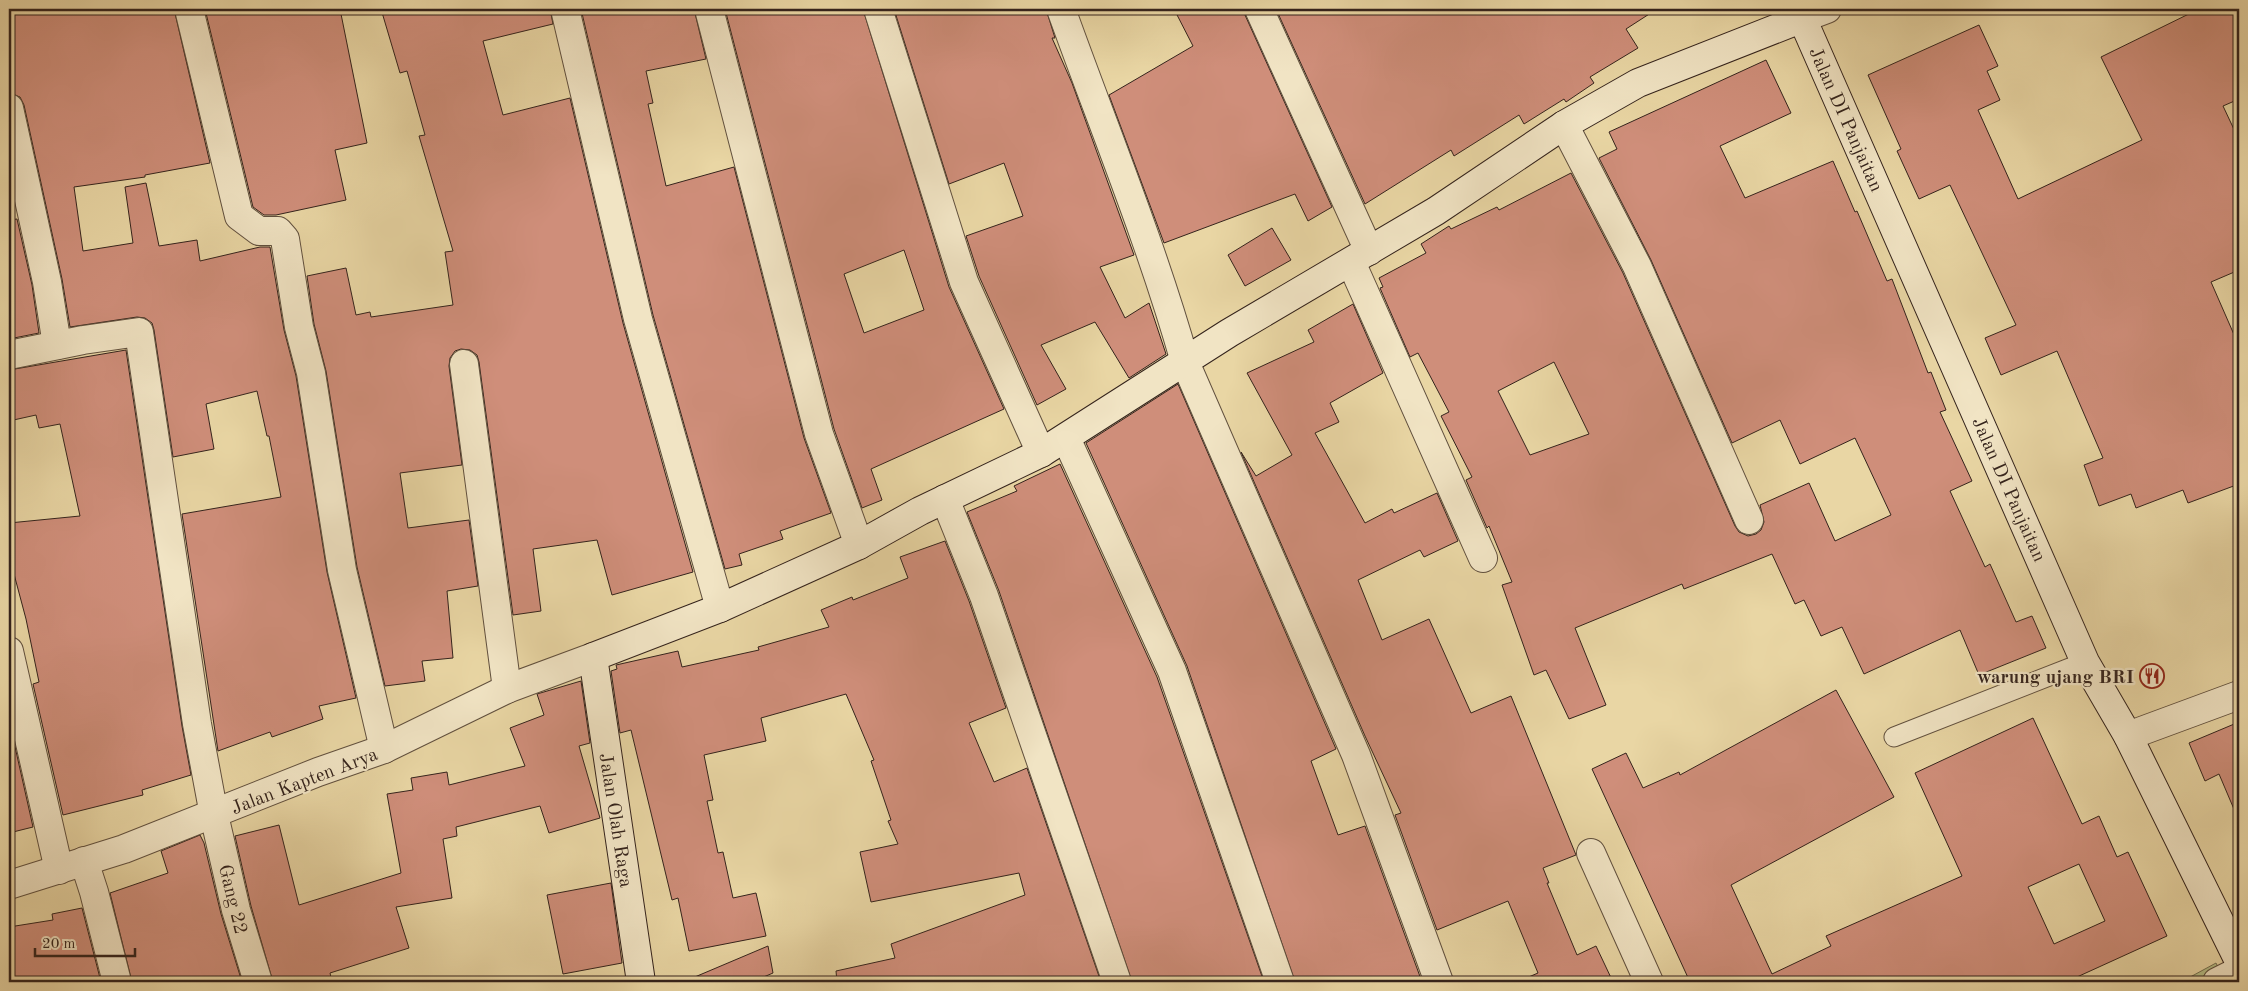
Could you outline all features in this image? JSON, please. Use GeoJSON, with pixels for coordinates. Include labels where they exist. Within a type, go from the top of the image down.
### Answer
{"type":"FeatureCollection","features":[{"type":"Feature","properties":{"kind":"street"},"geometry":{"type":"LineString","coordinates":[[189,9],[239,216],[258,231],[278,230],[285,239],[299,328],[311,373],[342,570],[384,749]]}},
{"type":"Feature","properties":{"kind":"street"},"geometry":{"type":"LineString","coordinates":[[565,9],[638,319],[720,608]]}},
{"type":"Feature","properties":{"kind":"street"},"geometry":{"type":"LineString","coordinates":[[709,9],[819,434],[859,545]]}},
{"type":"Feature","properties":{"kind":"street"},"geometry":{"type":"LineString","coordinates":[[878,9],[964,282],[1042,452]]}},
{"type":"Feature","properties":{"kind":"street"},"geometry":{"type":"LineString","coordinates":[[1061,9],[1140,225],[1174,323],[1185,362],[1356,755],[1439,982]]}},
{"type":"Feature","properties":{"kind":"street"},"geometry":{"type":"LineString","coordinates":[[1259,9],[1483,558]]}},
{"type":"Feature","properties":{"kind":"street","name":"Jalan Kapten Arya"},"geometry":{"type":"LineString","coordinates":[[9,885],[124,849],[318,772],[384,749],[507,689],[720,608],[859,545],[1066,438],[1229,333],[1436,211],[1564,125],[1638,83],[1809,12]]}},
{"type":"Feature","properties":{"kind":"street","name":"Jalan DI Panjaitan"},"geometry":{"type":"LineString","coordinates":[[1809,12],[2085,662],[2128,736],[2239,961]]}},
{"type":"Feature","properties":{"kind":"street"},"geometry":{"type":"LineString","coordinates":[[9,108],[47,282],[57,345],[9,355]]}},
{"type":"Feature","properties":{"kind":"street"},"geometry":{"type":"LineString","coordinates":[[1564,125],[1637,266],[1749,520]]}},
{"type":"Feature","properties":{"kind":"street","name":"Gang 22"},"geometry":{"type":"LineString","coordinates":[[57,345],[139,332],[185,650],[214,814],[236,910],[258,982]]}},
{"type":"Feature","properties":{"kind":"street"},"geometry":{"type":"LineString","coordinates":[[464,364],[507,689]]}},
{"type":"Feature","properties":{"kind":"street"},"geometry":{"type":"LineString","coordinates":[[1066,438],[1172,671],[1280,982]]}},
{"type":"Feature","properties":{"kind":"street"},"geometry":{"type":"LineString","coordinates":[[945,499],[984,596],[1117,982]]}},
{"type":"Feature","properties":{"kind":"street"},"geometry":{"type":"LineString","coordinates":[[9,651],[71,865],[94,892],[117,982]]}},
{"type":"Feature","properties":{"kind":"street","name":"Jalan Olah Raga"},"geometry":{"type":"LineString","coordinates":[[592,657],[641,982]]}},
{"type":"Feature","properties":{"kind":"street"},"geometry":{"type":"LineString","coordinates":[[2128,736],[2239,695]]}},
{"type":"Feature","properties":{"kind":"street"},"geometry":{"type":"LineString","coordinates":[[1591,853],[1649,982]]}},
{"type":"Feature","properties":{"kind":"street"},"geometry":{"type":"LineString","coordinates":[[2217,982],[2239,971]]}},
{"type":"Feature","properties":{"kind":"lane"},"geometry":{"type":"LineString","coordinates":[[1894,737],[2085,662]]}},
{"type":"Feature","properties":{"kind":"green space"},"geometry":{"type":"Polygon","coordinates":[[[2216,963],[2225,982],[2181,982],[2216,963]]]}},
{"type":"Feature","properties":{"kind":"building"},"geometry":{"type":"Polygon","coordinates":[[[9,9],[174,9],[210,163],[145,175],[145,177],[74,187],[83,251],[133,243],[125,187],[146,183],[159,246],[197,240],[200,261],[260,247],[270,247],[284,330],[296,376],[327,572],[356,698],[319,706],[323,719],[272,737],[270,732],[218,751],[182,514],[281,497],[269,436],[267,436],[257,391],[206,404],[214,449],[173,457],[152,323],[145,318],[137,317],[70,327],[62,279],[24,105],[20,97],[9,93],[9,9]]]}},
{"type":"Feature","properties":{"kind":"building"},"geometry":{"type":"Polygon","coordinates":[[[205,9],[340,9],[367,143],[335,150],[346,200],[276,215],[264,215],[253,207],[205,9]]]}},
{"type":"Feature","properties":{"kind":"building"},"geometry":{"type":"Polygon","coordinates":[[[381,9],[550,9],[553,24],[483,41],[503,115],[570,98],[623,323],[693,572],[612,595],[597,540],[533,549],[541,611],[513,615],[479,362],[477,355],[470,350],[461,349],[455,351],[450,358],[449,366],[462,465],[400,473],[408,528],[469,520],[478,586],[447,591],[453,658],[422,661],[425,681],[385,686],[357,567],[326,371],[314,324],[307,276],[346,268],[356,315],[370,312],[371,317],[453,305],[445,252],[453,251],[419,136],[425,135],[407,71],[400,73],[381,9]]]}},
{"type":"Feature","properties":{"kind":"building"},"geometry":{"type":"Polygon","coordinates":[[[581,9],[694,9],[706,59],[646,71],[653,103],[648,104],[666,186],[734,167],[804,438],[831,513],[780,531],[783,539],[739,554],[742,565],[725,569],[653,315],[581,9]]]}},
{"type":"Feature","properties":{"kind":"building"},"geometry":{"type":"Polygon","coordinates":[[[725,9],[863,9],[949,287],[1004,409],[871,469],[882,500],[862,508],[834,429],[725,9]],[[904,250],[844,274],[864,333],[924,310],[904,250]]]}},
{"type":"Feature","properties":{"kind":"building"},"geometry":{"type":"Polygon","coordinates":[[[894,9],[1046,9],[1055,38],[1052,38],[1072,83],[1134,255],[1100,267],[1125,318],[1149,303],[1166,354],[1129,378],[1095,322],[1041,345],[1066,389],[1037,405],[979,276],[966,236],[1023,216],[1004,163],[949,184],[894,9]]]}},
{"type":"Feature","properties":{"kind":"building"},"geometry":{"type":"Polygon","coordinates":[[[1174,9],[1244,9],[1245,15],[1332,207],[1308,221],[1295,194],[1164,243],[1109,95],[1193,46],[1174,9]]]}},
{"type":"Feature","properties":{"kind":"building"},"geometry":{"type":"Polygon","coordinates":[[[1276,9],[1657,9],[1626,29],[1638,48],[1590,77],[1594,83],[1566,102],[1564,99],[1524,124],[1519,115],[1454,156],[1451,150],[1365,204],[1276,9]]]}},
{"type":"Feature","properties":{"kind":"building"},"geometry":{"type":"Polygon","coordinates":[[[2199,9],[2239,9],[2239,99],[2223,106],[2239,140],[2239,270],[2211,282],[2239,346],[2239,484],[2188,503],[2183,490],[2136,508],[2131,494],[2099,506],[2084,465],[2103,458],[2057,351],[2001,375],[1985,338],[2016,325],[1950,185],[1919,199],[1897,151],[1901,149],[1868,75],[1979,25],[1998,66],[1987,71],[2000,100],[1978,110],[2018,199],[2142,140],[2101,57],[2199,9]]]}},
{"type":"Feature","properties":{"kind":"building"},"geometry":{"type":"Polygon","coordinates":[[[1766,60],[1791,113],[1720,146],[1745,198],[1833,161],[1887,281],[1892,279],[1928,373],[1931,372],[1946,410],[1940,412],[1972,481],[1950,491],[1985,567],[1990,564],[2016,622],[2032,616],[2046,648],[1979,675],[1960,630],[1864,674],[1842,627],[1821,636],[1804,600],[1795,604],[1772,554],[1684,589],[1682,584],[1575,628],[1606,705],[1569,719],[1546,670],[1534,675],[1502,585],[1512,582],[1489,526],[1487,528],[1466,480],[1472,477],[1441,416],[1449,412],[1418,353],[1410,357],[1380,288],[1383,287],[1379,278],[1426,253],[1421,244],[1449,226],[1451,229],[1497,207],[1499,210],[1571,173],[1623,273],[1739,532],[1748,536],[1756,534],[1761,530],[1764,522],[1760,505],[1809,483],[1835,541],[1891,515],[1855,438],[1800,464],[1780,420],[1732,443],[1651,260],[1599,158],[1617,149],[1609,132],[1766,60]],[[1554,362],[1498,391],[1530,455],[1589,434],[1554,362]]]}},
{"type":"Feature","properties":{"kind":"building"},"geometry":{"type":"Polygon","coordinates":[[[17,219],[32,285],[39,333],[9,339],[9,220],[17,219]]]}},
{"type":"Feature","properties":{"kind":"building"},"geometry":{"type":"Polygon","coordinates":[[[1272,228],[1291,260],[1245,286],[1228,255],[1272,228]]]}},
{"type":"Feature","properties":{"kind":"building"},"geometry":{"type":"Polygon","coordinates":[[[1353,304],[1383,373],[1330,403],[1339,422],[1315,433],[1365,523],[1392,509],[1394,513],[1437,493],[1458,541],[1424,557],[1420,550],[1358,580],[1382,640],[1429,619],[1471,713],[1511,696],[1576,855],[1543,868],[1549,883],[1547,883],[1577,955],[1596,946],[1613,982],[1517,982],[1538,973],[1508,901],[1437,930],[1395,815],[1401,813],[1365,736],[1241,452],[1256,476],[1292,455],[1247,373],[1314,342],[1308,330],[1353,304]]]}},
{"type":"Feature","properties":{"kind":"building"},"geometry":{"type":"Polygon","coordinates":[[[126,350],[191,775],[142,790],[143,795],[63,815],[33,684],[39,682],[26,619],[10,559],[9,523],[80,516],[60,424],[39,428],[36,415],[9,421],[9,370],[126,350]]]}},
{"type":"Feature","properties":{"kind":"building"},"geometry":{"type":"Polygon","coordinates":[[[1178,384],[1336,749],[1311,761],[1338,835],[1365,826],[1422,982],[1295,982],[1187,666],[1086,443],[1178,384]]]}},
{"type":"Feature","properties":{"kind":"building"},"geometry":{"type":"Polygon","coordinates":[[[1060,464],[1157,677],[1264,982],[1132,982],[999,591],[967,512],[1017,491],[1014,486],[1060,464]]]}},
{"type":"Feature","properties":{"kind":"building"},"geometry":{"type":"Polygon","coordinates":[[[945,541],[969,601],[1006,708],[969,723],[994,782],[1027,768],[1101,982],[837,982],[836,971],[895,958],[891,944],[1025,895],[1019,873],[871,902],[860,852],[898,844],[888,821],[891,820],[871,761],[874,760],[846,694],[761,718],[766,741],[704,755],[713,800],[707,801],[718,853],[723,852],[733,898],[756,893],[766,936],[689,951],[678,898],[672,900],[631,730],[620,733],[611,671],[617,669],[616,665],[678,651],[682,667],[759,650],[758,647],[829,627],[821,610],[852,597],[853,600],[908,578],[900,557],[945,541]]]}},
{"type":"Feature","properties":{"kind":"building"},"geometry":{"type":"Polygon","coordinates":[[[581,681],[590,743],[579,746],[600,818],[549,833],[540,806],[456,827],[457,836],[443,839],[452,898],[396,907],[409,948],[330,973],[332,982],[273,982],[251,906],[235,836],[279,825],[299,905],[401,873],[387,794],[413,790],[411,778],[447,772],[449,785],[525,766],[510,728],[544,715],[537,694],[581,681]]]}},
{"type":"Feature","properties":{"kind":"building"},"geometry":{"type":"Polygon","coordinates":[[[1836,690],[1894,797],[1731,885],[1772,974],[1831,946],[1826,936],[1962,876],[1915,773],[2033,718],[2082,824],[2099,816],[2117,857],[2128,852],[2167,936],[2066,982],[1690,982],[1592,769],[1626,753],[1643,788],[1679,772],[1680,775],[1836,690]],[[2079,864],[2028,887],[2054,944],[2105,921],[2079,864]]]}},
{"type":"Feature","properties":{"kind":"building"},"geometry":{"type":"Polygon","coordinates":[[[9,720],[33,827],[9,833],[9,720]]]}},
{"type":"Feature","properties":{"kind":"building"},"geometry":{"type":"Polygon","coordinates":[[[2239,722],[2239,821],[2219,774],[2205,781],[2189,743],[2239,722]]]}},
{"type":"Feature","properties":{"kind":"building"},"geometry":{"type":"Polygon","coordinates":[[[200,835],[204,843],[221,914],[242,982],[132,982],[110,893],[168,873],[161,851],[200,835]]]}},
{"type":"Feature","properties":{"kind":"building"},"geometry":{"type":"Polygon","coordinates":[[[611,883],[622,963],[563,974],[547,895],[611,883]]]}},
{"type":"Feature","properties":{"kind":"building"},"geometry":{"type":"Polygon","coordinates":[[[82,908],[101,982],[9,982],[9,927],[53,920],[52,914],[82,908]]]}},
{"type":"Feature","properties":{"kind":"building"},"geometry":{"type":"Polygon","coordinates":[[[768,946],[773,973],[752,982],[683,982],[768,946]]]}},
{"type":"Feature","properties":{"kind":"place","name":"warung ujang BRI"},"geometry":{"type":"Point","coordinates":[2152,676]}}]}
